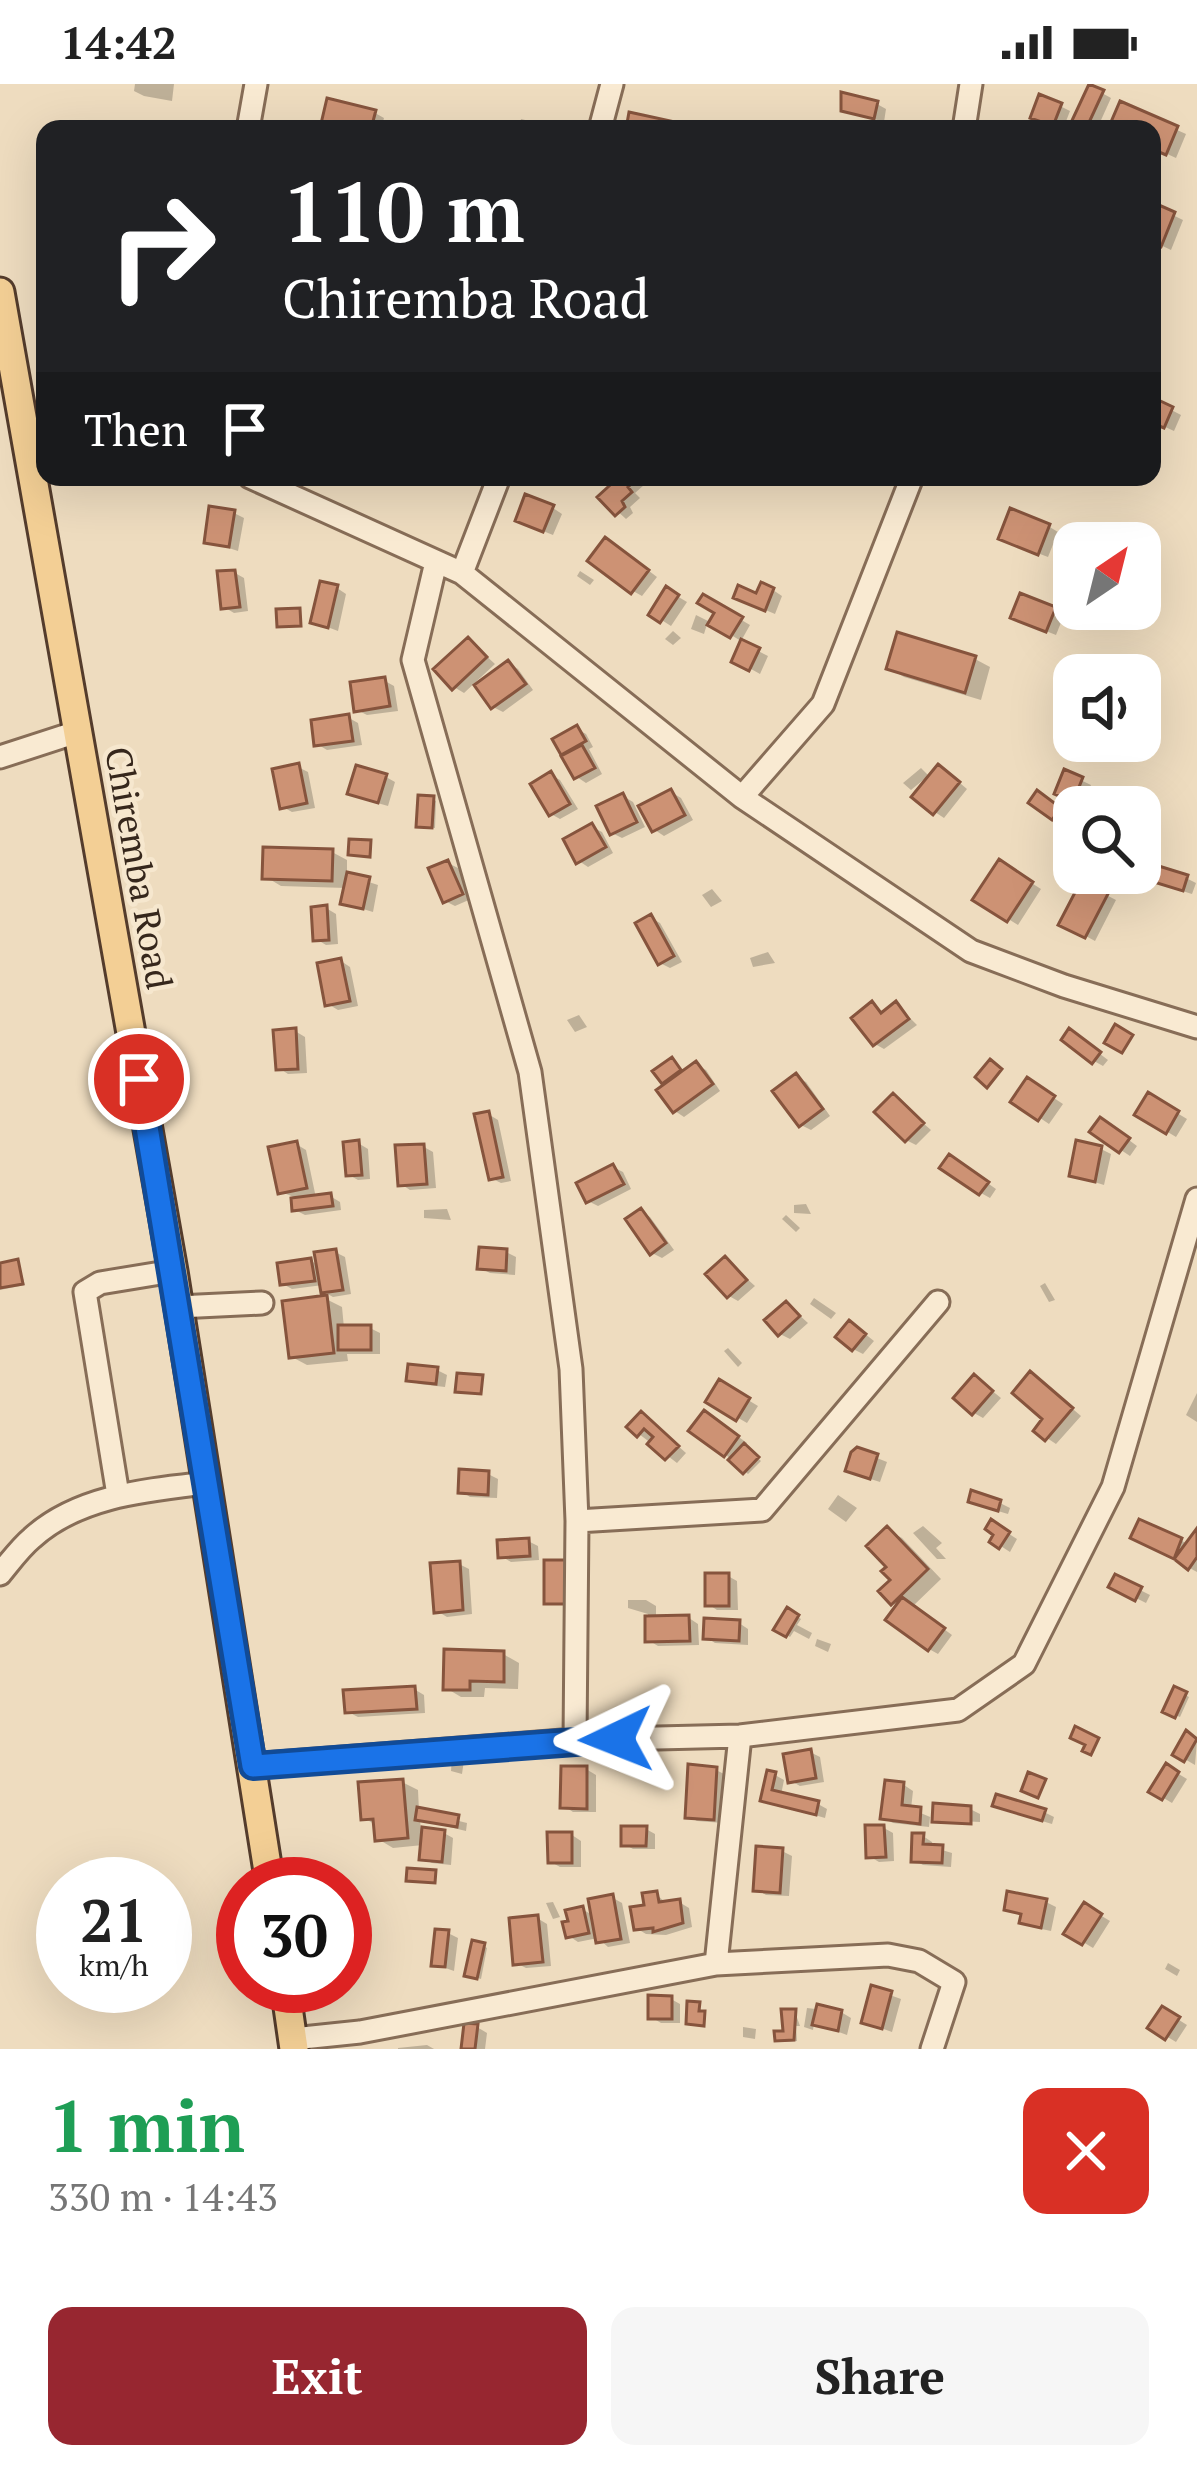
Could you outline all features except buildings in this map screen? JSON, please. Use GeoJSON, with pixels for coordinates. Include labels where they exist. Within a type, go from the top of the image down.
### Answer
{"type":"FeatureCollection","features":[{"type":"Feature","properties":{"kind":"main road","name":"Chiremba Road"},"geometry":{"type":"LineString","coordinates":[[0,292],[8,370],[36,453]]}},
{"type":"Feature","properties":{"kind":"main road","name":"Chiremba Road"},"geometry":{"type":"LineString","coordinates":[[42,486],[266,1857]]}},
{"type":"Feature","properties":{"kind":"main road"},"geometry":{"type":"LineString","coordinates":[[289,2013],[294,2044]]}},
{"type":"Feature","properties":{"kind":"street"},"geometry":{"type":"LineString","coordinates":[[250,120],[256,84]]}},
{"type":"Feature","properties":{"kind":"street"},"geometry":{"type":"LineString","coordinates":[[602,120],[612,84]]}},
{"type":"Feature","properties":{"kind":"street"},"geometry":{"type":"LineString","coordinates":[[965,120],[971,84]]}},
{"type":"Feature","properties":{"kind":"street"},"geometry":{"type":"LineString","coordinates":[[270,486],[462,574],[742,797],[971,951],[1197,1027]]}},
{"type":"Feature","properties":{"kind":"street"},"geometry":{"type":"LineString","coordinates":[[462,574],[496,486]]}},
{"type":"Feature","properties":{"kind":"street"},"geometry":{"type":"LineString","coordinates":[[742,797],[823,704],[908,486]]}},
{"type":"Feature","properties":{"kind":"street"},"geometry":{"type":"LineString","coordinates":[[436,562],[413,660],[530,1072],[571,1369],[577,1521],[575,1740]]}},
{"type":"Feature","properties":{"kind":"street"},"geometry":{"type":"LineString","coordinates":[[0,757],[80,731]]}},
{"type":"Feature","properties":{"kind":"street"},"geometry":{"type":"LineString","coordinates":[[253,1766],[575,1740],[740,1736],[958,1710],[1024,1664],[1113,1487],[1197,1198]]}},
{"type":"Feature","properties":{"kind":"street"},"geometry":{"type":"LineString","coordinates":[[118,1495],[85,1292],[100,1282],[172,1271]]}},
{"type":"Feature","properties":{"kind":"street"},"geometry":{"type":"LineString","coordinates":[[577,1521],[762,1510],[938,1302]]}},
{"type":"Feature","properties":{"kind":"street"},"geometry":{"type":"LineString","coordinates":[[178,1307],[262,1303]]}},
{"type":"Feature","properties":{"kind":"street"},"geometry":{"type":"LineString","coordinates":[[0,1574],[31,1539],[55,1521],[118,1495],[206,1484]]}},
{"type":"Feature","properties":{"kind":"street"},"geometry":{"type":"LineString","coordinates":[[716,1964],[740,1736]]}},
{"type":"Feature","properties":{"kind":"street"},"geometry":{"type":"LineString","coordinates":[[294,2044],[361,2040],[716,1964],[888,1955],[920,1961],[954,1982],[932,2049]]}},
{"type":"Feature","properties":{"kind":"route"},"geometry":{"type":"LineString","coordinates":[[139,1079],[253,1766],[616,1739]]}}]}
